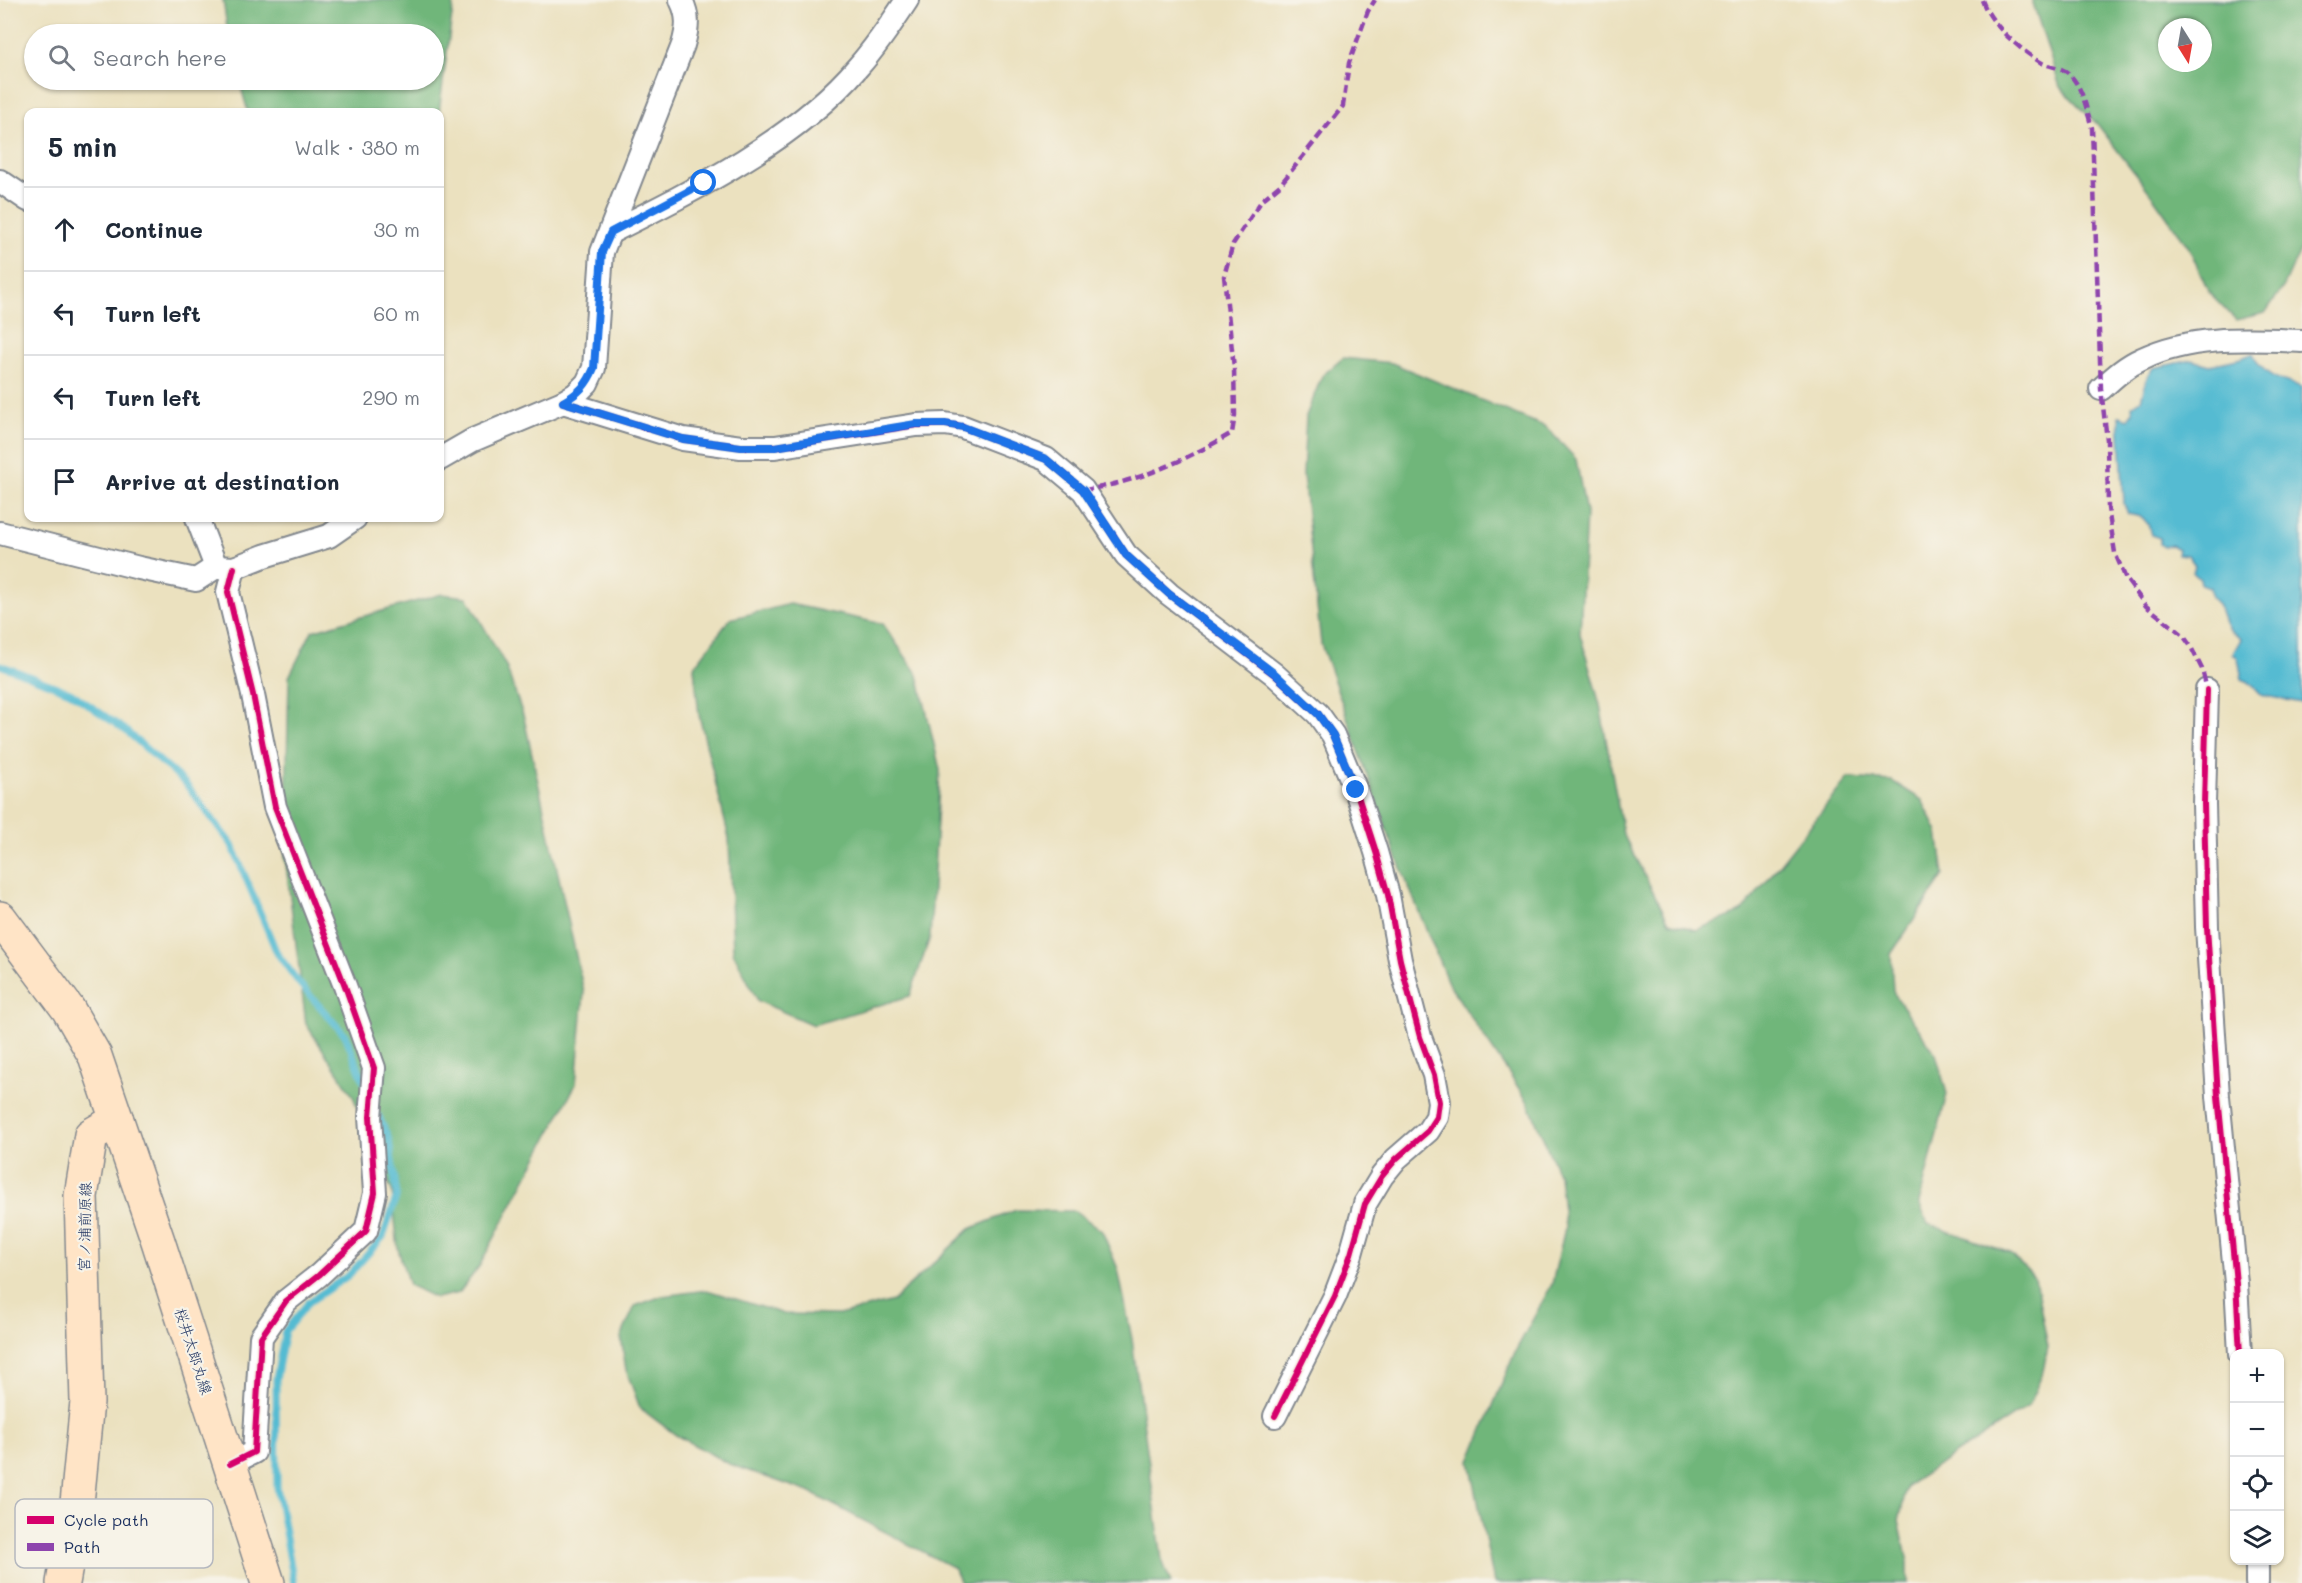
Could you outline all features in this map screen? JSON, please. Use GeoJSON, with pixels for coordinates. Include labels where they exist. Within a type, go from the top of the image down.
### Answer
{"type":"FeatureCollection","features":[{"type":"Feature","properties":{"kind":"main road"},"geometry":{"type":"LineString","coordinates":[[0,918],[68,1009],[95,1056],[117,1120]]}},
{"type":"Feature","properties":{"kind":"main road","name":"桜井太郎丸線"},"geometry":{"type":"LineString","coordinates":[[117,1120],[268,1583]]}},
{"type":"Feature","properties":{"kind":"main road","name":"宮ノ浦前原線"},"geometry":{"type":"LineString","coordinates":[[77,1499],[87,1402],[81,1196],[91,1135],[117,1120]]}},
{"type":"Feature","properties":{"kind":"main road","name":"宮ノ浦前原線"},"geometry":{"type":"LineString","coordinates":[[63,1583],[66,1568]]}},
{"type":"Feature","properties":{"kind":"street"},"geometry":{"type":"LineString","coordinates":[[444,457],[473,440],[563,402],[587,383],[594,368],[602,252],[683,45],[687,28],[687,12],[681,0]]}},
{"type":"Feature","properties":{"kind":"street"},"geometry":{"type":"LineString","coordinates":[[611,232],[704,183],[762,148],[819,105],[858,68],[907,0]]}},
{"type":"Feature","properties":{"kind":"street"},"geometry":{"type":"LineString","coordinates":[[0,181],[24,197]]}},
{"type":"Feature","properties":{"kind":"street"},"geometry":{"type":"LineString","coordinates":[[2101,389],[2120,371],[2142,358],[2179,346],[2235,339],[2302,341]]}},
{"type":"Feature","properties":{"kind":"street"},"geometry":{"type":"LineString","coordinates":[[563,402],[683,439],[741,447],[775,447],[916,424],[945,424],[963,427],[1046,459],[1083,490],[1126,555],[1169,594],[1275,674],[1318,714],[1333,735],[1356,790],[1376,852],[1388,895],[1400,960],[1420,1037],[1434,1075],[1439,1102],[1437,1117],[1428,1131],[1396,1159],[1382,1176],[1365,1204],[1351,1254],[1335,1296],[1275,1416]]}},
{"type":"Feature","properties":{"kind":"street"},"geometry":{"type":"LineString","coordinates":[[199,522],[225,567],[228,592],[253,695],[275,807],[345,986],[374,1068],[370,1117],[375,1193],[366,1231],[319,1275],[286,1300],[261,1337],[254,1452],[230,1464]]}},
{"type":"Feature","properties":{"kind":"street"},"geometry":{"type":"LineString","coordinates":[[0,533],[196,580],[225,567],[329,536],[349,522]]}},
{"type":"Feature","properties":{"kind":"street"},"geometry":{"type":"LineString","coordinates":[[2207,690],[2204,804],[2209,970],[2240,1349]]}},
{"type":"Feature","properties":{"kind":"street"},"geometry":{"type":"LineString","coordinates":[[2257,1565],[2257,1583]]}},
{"type":"Feature","properties":{"kind":"green space"},"geometry":{"type":"Polygon","coordinates":[[[223,0],[454,0],[444,75],[444,24],[227,24],[223,0]]]}},
{"type":"Feature","properties":{"kind":"green space"},"geometry":{"type":"Polygon","coordinates":[[[2032,0],[2302,0],[2302,246],[2284,286],[2265,313],[2236,320],[2209,292],[2188,246],[2098,125],[2060,87],[2032,0]]]}},
{"type":"Feature","properties":{"kind":"green space"},"geometry":{"type":"Polygon","coordinates":[[[242,90],[442,90],[440,108],[247,108],[242,90]]]}},
{"type":"Feature","properties":{"kind":"green space"},"geometry":{"type":"Polygon","coordinates":[[[1343,358],[1392,363],[1546,427],[1576,459],[1586,513],[1580,634],[1600,705],[1623,834],[1669,922],[1696,930],[1742,912],[1848,778],[1892,781],[1922,800],[1938,832],[1944,875],[1891,954],[1893,992],[1936,1054],[1947,1094],[1919,1203],[1928,1224],[2010,1253],[2035,1279],[2048,1347],[2042,1375],[2028,1406],[1907,1486],[1899,1521],[1908,1562],[1908,1583],[1494,1583],[1470,1461],[1515,1352],[1552,1284],[1565,1228],[1559,1176],[1528,1102],[1448,983],[1397,858],[1321,644],[1303,475],[1306,416],[1322,376],[1343,358]]]}},
{"type":"Feature","properties":{"kind":"green space"},"geometry":{"type":"Polygon","coordinates":[[[442,594],[467,597],[506,666],[524,718],[584,992],[576,1084],[480,1265],[459,1293],[436,1298],[409,1285],[398,1249],[392,1191],[352,1094],[306,1024],[285,857],[289,677],[312,631],[442,594]]]}},
{"type":"Feature","properties":{"kind":"green space"},"geometry":{"type":"Polygon","coordinates":[[[790,604],[883,624],[918,675],[940,770],[930,937],[910,996],[813,1025],[758,1001],[733,952],[729,838],[699,715],[694,667],[730,619],[790,604]]]}},
{"type":"Feature","properties":{"kind":"green space"},"geometry":{"type":"Polygon","coordinates":[[[1016,1210],[1075,1211],[1102,1231],[1118,1269],[1132,1339],[1162,1560],[1171,1583],[961,1583],[954,1568],[809,1492],[729,1464],[676,1435],[640,1408],[626,1370],[621,1337],[635,1306],[662,1296],[707,1290],[784,1314],[839,1315],[893,1301],[970,1229],[1016,1210]]]}},
{"type":"Feature","properties":{"kind":"water"},"geometry":{"type":"Polygon","coordinates":[[[2253,353],[2256,361],[2266,372],[2302,387],[2302,703],[2261,695],[2249,682],[2242,679],[2238,658],[2233,653],[2241,639],[2226,626],[2218,605],[2211,597],[2210,587],[2201,584],[2200,578],[2193,573],[2195,565],[2188,555],[2177,554],[2178,549],[2171,545],[2164,547],[2160,544],[2160,538],[2151,535],[2148,524],[2142,517],[2128,514],[2124,503],[2119,416],[2128,419],[2133,412],[2132,406],[2141,400],[2147,377],[2153,368],[2192,360],[2210,365],[2242,358],[2253,353]]]}},
{"type":"Feature","properties":{"kind":"waterway"},"geometry":{"type":"LineString","coordinates":[[0,665],[70,692],[125,730],[185,783],[232,845],[277,953],[299,983],[345,1035],[365,1084]]}},
{"type":"Feature","properties":{"kind":"waterway"},"geometry":{"type":"LineString","coordinates":[[294,1583],[277,1487],[276,1379],[285,1331],[309,1302],[349,1275],[383,1237],[397,1195],[389,1140],[379,1117]]}},
{"type":"Feature","properties":{"kind":"marked path"},"geometry":{"type":"LineString","coordinates":[[1083,490],[1122,482],[1160,469],[1232,433],[1235,415],[1234,368],[1224,276],[1233,244],[1262,200],[1280,185],[1343,106],[1349,63],[1368,11],[1375,0]]}},
{"type":"Feature","properties":{"kind":"marked path"},"geometry":{"type":"LineString","coordinates":[[1982,0],[1992,18],[2007,36],[2042,63],[2063,69],[2068,73],[2083,98],[2092,128],[2101,389],[2107,440],[2108,508],[2115,553],[2126,579],[2146,606],[2182,634],[2190,645],[2202,669],[2207,690]]}},
{"type":"Feature","properties":{"kind":"cycle path"},"geometry":{"type":"LineString","coordinates":[[563,402],[683,439],[741,447],[775,447],[916,425],[945,424],[963,427],[1046,459],[1083,490],[1126,555],[1169,594],[1274,674],[1318,714],[1333,735],[1356,790],[1376,852],[1388,895],[1400,960],[1420,1037],[1434,1075],[1439,1102],[1437,1117],[1428,1131],[1396,1159],[1382,1176],[1365,1204],[1351,1254],[1335,1296],[1275,1416]]}},
{"type":"Feature","properties":{"kind":"cycle path"},"geometry":{"type":"LineString","coordinates":[[230,1464],[254,1452],[261,1337],[286,1301],[319,1275],[366,1231],[375,1193],[370,1117],[374,1068],[345,986],[275,807],[253,695],[228,592],[234,568]]}},
{"type":"Feature","properties":{"kind":"cycle path"},"geometry":{"type":"LineString","coordinates":[[2207,690],[2204,804],[2207,927],[2218,1096],[2236,1283],[2240,1349]]}},
{"type":"Feature","properties":{"kind":"route"},"geometry":{"type":"LineString","coordinates":[[704,183],[611,232],[602,252],[594,368],[587,383],[563,402],[683,439],[741,447],[775,447],[916,424],[945,424],[963,427],[1046,459],[1083,490],[1126,555],[1169,594],[1275,674],[1318,714],[1333,735],[1356,790]]}}]}
